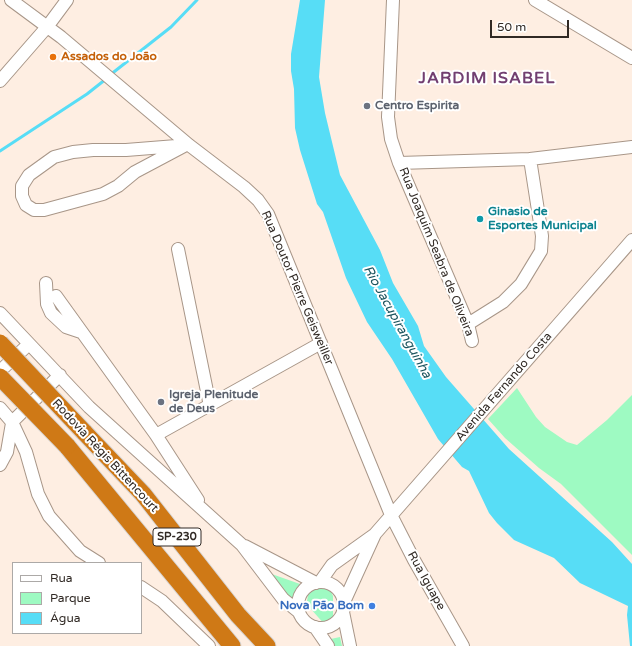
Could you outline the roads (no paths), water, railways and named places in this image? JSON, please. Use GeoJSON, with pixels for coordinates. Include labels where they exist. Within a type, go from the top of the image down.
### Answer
{"type":"FeatureCollection","features":[{"type":"Feature","properties":{"kind":"highway","name":"Rodovia Régis Bittencourt"},"geometry":{"type":"LineString","coordinates":[[0,343],[143,494],[238,615],[267,646]]}},
{"type":"Feature","properties":{"kind":"highway","name":"Rodovia Régis Bittencourt"},"geometry":{"type":"LineString","coordinates":[[0,377],[67,446],[232,646]]}},
{"type":"Feature","properties":{"kind":"street","name":"Rua Doutor Pierre Geisweiller"},"geometry":{"type":"LineString","coordinates":[[11,0],[102,72],[187,145],[244,187],[258,200],[268,214],[391,515]]}},
{"type":"Feature","properties":{"kind":"street"},"geometry":{"type":"LineString","coordinates":[[0,81],[47,27],[67,0]]}},
{"type":"Feature","properties":{"kind":"street","name":"Rua Joaquim Seabra de Oliveira"},"geometry":{"type":"LineString","coordinates":[[393,0],[388,117],[391,139],[399,163],[468,324],[472,341]]}},
{"type":"Feature","properties":{"kind":"street"},"geometry":{"type":"LineString","coordinates":[[535,0],[632,58]]}},
{"type":"Feature","properties":{"kind":"street"},"geometry":{"type":"LineString","coordinates":[[187,145],[135,172],[118,186],[103,194],[44,210],[34,210],[26,205],[22,196],[22,186],[29,175],[54,157],[73,152],[93,150],[126,150],[187,145]]}},
{"type":"Feature","properties":{"kind":"street","name":"Rua Joaquim Seabra de Oliveira"},"geometry":{"type":"LineString","coordinates":[[399,163],[530,159],[632,147]]}},
{"type":"Feature","properties":{"kind":"street"},"geometry":{"type":"LineString","coordinates":[[468,324],[503,302],[521,284],[541,251],[542,236],[530,159]]}},
{"type":"Feature","properties":{"kind":"street","name":"Avenida Fernando Costa"},"geometry":{"type":"LineString","coordinates":[[318,582],[332,565],[374,534],[419,485],[632,240]]}},
{"type":"Feature","properties":{"kind":"street"},"geometry":{"type":"LineString","coordinates":[[178,249],[210,406]]}},
{"type":"Feature","properties":{"kind":"street"},"geometry":{"type":"LineString","coordinates":[[46,283],[47,304],[51,313],[66,327],[81,332]]}},
{"type":"Feature","properties":{"kind":"street"},"geometry":{"type":"LineString","coordinates":[[56,296],[156,435],[207,513]]}},
{"type":"Feature","properties":{"kind":"street"},"geometry":{"type":"LineString","coordinates":[[0,313],[89,407],[117,434],[242,545],[284,599],[299,612],[308,624],[315,627],[324,628],[332,625],[339,619],[343,607]]}},
{"type":"Feature","properties":{"kind":"street"},"geometry":{"type":"LineString","coordinates":[[156,435],[321,343]]}},
{"type":"Feature","properties":{"kind":"street"},"geometry":{"type":"LineString","coordinates":[[0,371],[29,344]]}},
{"type":"Feature","properties":{"kind":"street"},"geometry":{"type":"LineString","coordinates":[[0,465],[7,452],[12,422],[60,375]]}},
{"type":"Feature","properties":{"kind":"street"},"geometry":{"type":"LineString","coordinates":[[0,408],[12,422],[26,452],[38,494],[49,516],[80,551],[97,562]]}},
{"type":"Feature","properties":{"kind":"street","name":"Rua Iguape"},"geometry":{"type":"LineString","coordinates":[[391,515],[414,560],[464,646]]}},
{"type":"Feature","properties":{"kind":"street","name":"Avenida Fernando Costa"},"geometry":{"type":"LineString","coordinates":[[343,607],[374,534]]}},
{"type":"Feature","properties":{"kind":"street"},"geometry":{"type":"LineString","coordinates":[[242,545],[318,582],[328,583],[336,587],[341,594],[350,646]]}},
{"type":"Feature","properties":{"kind":"street"},"geometry":{"type":"LineString","coordinates":[[299,612],[298,602],[301,594],[307,586],[318,582]]}},
{"type":"Feature","properties":{"kind":"street"},"geometry":{"type":"LineString","coordinates":[[142,588],[162,601],[209,646]]}},
{"type":"Feature","properties":{"kind":"street"},"geometry":{"type":"LineString","coordinates":[[315,627],[328,646]]}},
{"type":"Feature","properties":{"kind":"water","name":"Rio Jacupiranguinha"},"geometry":{"type":"Polygon","coordinates":[[[300,0],[325,0],[319,77],[325,113],[340,175],[380,250],[393,283],[418,326],[424,346],[446,377],[509,449],[612,542],[632,564],[632,646],[630,646],[627,615],[628,606],[580,583],[554,558],[514,540],[497,523],[489,513],[469,471],[462,467],[438,439],[392,359],[367,322],[346,278],[323,212],[317,204],[300,150],[295,128],[291,54],[300,0]]]}},
{"type":"Feature","properties":{"kind":"waterway"},"geometry":{"type":"LineString","coordinates":[[110,75],[171,27],[197,0]]}},
{"type":"Feature","properties":{"kind":"waterway"},"geometry":{"type":"LineString","coordinates":[[0,151],[87,94],[106,79]]}},
{"type":"Feature","properties":{"kind":"place","name":"Assados do João"},"geometry":{"type":"Point","coordinates":[53,57]}},
{"type":"Feature","properties":{"kind":"place","name":"Centro Espirita"},"geometry":{"type":"Point","coordinates":[367,106]}},
{"type":"Feature","properties":{"kind":"place","name":"Ginasio de Esportes Municipal"},"geometry":{"type":"Point","coordinates":[480,219]}},
{"type":"Feature","properties":{"kind":"place","name":"Igreja Plenitude de Deus"},"geometry":{"type":"Point","coordinates":[161,402]}},
{"type":"Feature","properties":{"kind":"place","name":"Nova Pão Bom"},"geometry":{"type":"Point","coordinates":[372,606]}},
{"type":"Feature","properties":{"kind":"district","name":"JARDIM ISABEL"},"geometry":{"type":"Point","coordinates":[487,79]}}]}
